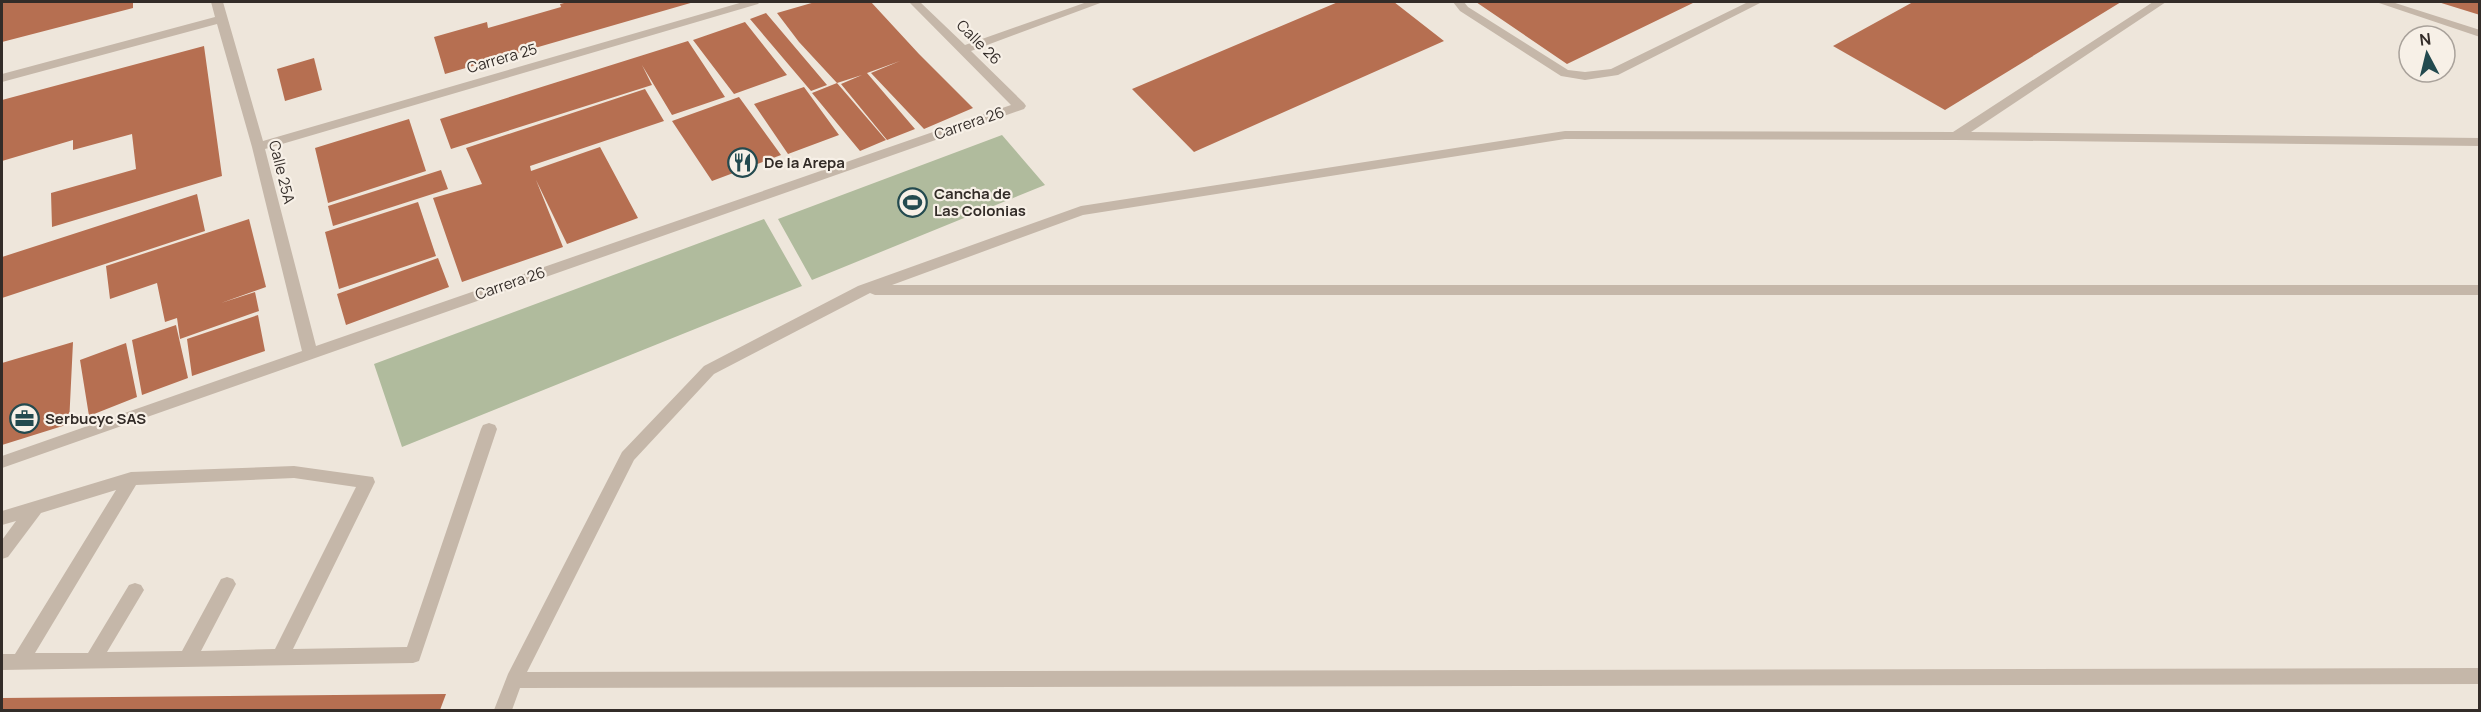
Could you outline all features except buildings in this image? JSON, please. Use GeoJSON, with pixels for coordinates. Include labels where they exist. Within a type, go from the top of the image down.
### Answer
{"type":"FeatureCollection","features":[{"type":"Feature","properties":{"kind":"street","name":"Calle 25A"},"geometry":{"type":"LineString","coordinates":[[217,2],[258,147],[310,353]]}},
{"type":"Feature","properties":{"kind":"street","name":"Carrera 25"},"geometry":{"type":"LineString","coordinates":[[258,147],[754,2]]}},
{"type":"Feature","properties":{"kind":"street","name":"Calle 26"},"geometry":{"type":"LineString","coordinates":[[914,2],[1020,106]]}},
{"type":"Feature","properties":{"kind":"street"},"geometry":{"type":"LineString","coordinates":[[964,50],[1097,2]]}},
{"type":"Feature","properties":{"kind":"street"},"geometry":{"type":"LineString","coordinates":[[1459,2],[1464,9],[1565,73],[1585,76],[1614,72],[1756,2]]}},
{"type":"Feature","properties":{"kind":"street"},"geometry":{"type":"LineString","coordinates":[[1956,136],[2160,2]]}},
{"type":"Feature","properties":{"kind":"street"},"geometry":{"type":"LineString","coordinates":[[2382,2],[2480,34]]}},
{"type":"Feature","properties":{"kind":"street"},"geometry":{"type":"LineString","coordinates":[[2,78],[222,19]]}},
{"type":"Feature","properties":{"kind":"street","name":"Carrera 26"},"geometry":{"type":"LineString","coordinates":[[2,462],[1020,106]]}},
{"type":"Feature","properties":{"kind":"street"},"geometry":{"type":"LineString","coordinates":[[503,711],[514,680],[628,456],[709,370],[863,290],[1081,211],[1565,135],[1956,136],[2480,142]]}},
{"type":"Feature","properties":{"kind":"street"},"geometry":{"type":"LineString","coordinates":[[863,290],[2480,290]]}},
{"type":"Feature","properties":{"kind":"street"},"geometry":{"type":"LineString","coordinates":[[2,662],[413,655],[489,429]]}},
{"type":"Feature","properties":{"kind":"street"},"geometry":{"type":"LineString","coordinates":[[2,518],[131,479],[294,472],[367,482],[280,657]]}},
{"type":"Feature","properties":{"kind":"street"},"geometry":{"type":"LineString","coordinates":[[20,662],[131,479]]}},
{"type":"Feature","properties":{"kind":"street"},"geometry":{"type":"LineString","coordinates":[[2,552],[35,508]]}},
{"type":"Feature","properties":{"kind":"street"},"geometry":{"type":"LineString","coordinates":[[187,659],[227,584]]}},
{"type":"Feature","properties":{"kind":"street"},"geometry":{"type":"LineString","coordinates":[[93,660],[135,590]]}},
{"type":"Feature","properties":{"kind":"street"},"geometry":{"type":"LineString","coordinates":[[514,680],[2480,676]]}},
{"type":"Feature","properties":{"kind":"green space","name":"Cancha de Las Colonias"},"geometry":{"type":"Polygon","coordinates":[[[1002,135],[1045,185],[812,280],[778,219],[1002,135]]]}},
{"type":"Feature","properties":{"kind":"green space"},"geometry":{"type":"Polygon","coordinates":[[[764,219],[802,286],[402,447],[374,364],[764,219]]]}},
{"type":"Feature","properties":{"kind":"place","name":"De la Arepa"},"geometry":{"type":"Point","coordinates":[743,162]}},
{"type":"Feature","properties":{"kind":"place","name":"Cancha de Las Colonias"},"geometry":{"type":"Point","coordinates":[913,202]}},
{"type":"Feature","properties":{"kind":"place","name":"Serbucyc SAS"},"geometry":{"type":"Point","coordinates":[24,418]}}]}
